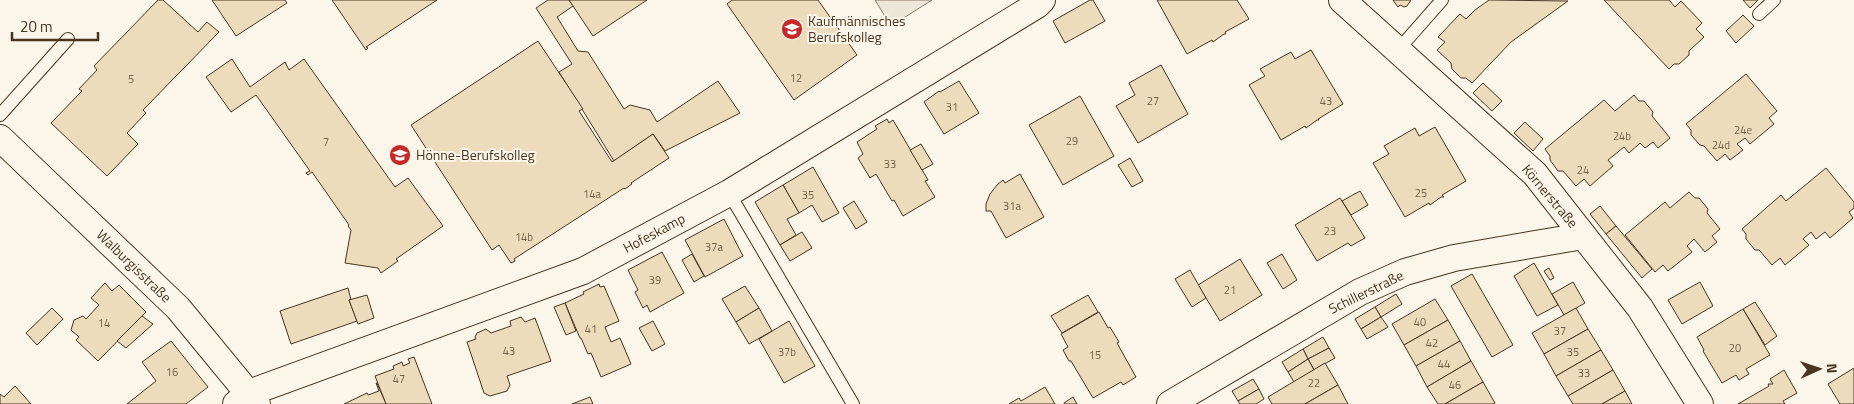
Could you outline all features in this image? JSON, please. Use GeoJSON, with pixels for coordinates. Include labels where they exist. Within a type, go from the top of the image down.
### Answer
{"type":"FeatureCollection","features":[{"type":"Feature","properties":{"kind":"street","name":"Hofeskamp"},"geometry":{"type":"LineString","coordinates":[[247,400],[583,271],[729,193],[1037,5],[1042,0]]}},
{"type":"Feature","properties":{"kind":"street","name":"Körnerstraße"},"geometry":{"type":"LineString","coordinates":[[1342,0],[1535,174],[1640,308],[1700,404]]}},
{"type":"Feature","properties":{"kind":"street","name":"Walburgisstraße"},"geometry":{"type":"LineString","coordinates":[[0,138],[178,308],[247,400]]}},
{"type":"Feature","properties":{"kind":"street","name":"Schillerstraße"},"geometry":{"type":"LineString","coordinates":[[1170,404],[1360,292],[1404,272],[1454,258],[1583,236]]}},
{"type":"Feature","properties":{"kind":"lane"},"geometry":{"type":"LineString","coordinates":[[1398,50],[1442,0]]}},
{"type":"Feature","properties":{"kind":"lane"},"geometry":{"type":"LineString","coordinates":[[1759,14],[1774,0]]}},
{"type":"Feature","properties":{"kind":"lane"},"geometry":{"type":"LineString","coordinates":[[0,115],[68,39]]}},
{"type":"Feature","properties":{"kind":"lane"},"geometry":{"type":"LineString","coordinates":[[729,193],[853,404]]}},
{"type":"Feature","properties":{"kind":"shaded area"},"geometry":{"type":"Polygon","coordinates":[[[875,0],[932,0],[891,26],[875,0]]]}},
{"type":"Feature","properties":{"kind":"building"},"geometry":{"type":"Polygon","coordinates":[[[158,0],[163,0],[198,32],[207,22],[219,32],[143,110],[146,113],[127,133],[138,144],[107,176],[51,123],[82,91],[79,89],[97,70],[94,66],[158,0]]]}},
{"type":"Feature","properties":{"kind":"building"},"geometry":{"type":"Polygon","coordinates":[[[212,0],[285,0],[287,3],[236,36],[212,0]]]}},
{"type":"Feature","properties":{"kind":"building"},"geometry":{"type":"Polygon","coordinates":[[[332,0],[437,0],[366,47],[368,48],[366,50],[332,0]]]}},
{"type":"Feature","properties":{"kind":"building"},"geometry":{"type":"Polygon","coordinates":[[[548,0],[569,0],[573,6],[557,17],[578,51],[588,52],[624,109],[630,105],[650,110],[657,122],[718,81],[740,113],[665,151],[653,134],[614,161],[559,72],[572,64],[536,8],[548,0]]]}},
{"type":"Feature","properties":{"kind":"building"},"geometry":{"type":"Polygon","coordinates":[[[569,0],[647,0],[593,36],[569,0]]]}},
{"type":"Feature","properties":{"kind":"building","name":"Kaufmännisches Berufskolleg"},"geometry":{"type":"Polygon","coordinates":[[[732,0],[818,0],[857,55],[794,100],[727,4],[732,0]]]}},
{"type":"Feature","properties":{"kind":"building"},"geometry":{"type":"Polygon","coordinates":[[[1093,0],[1105,21],[1065,43],[1053,21],[1093,0]]]}},
{"type":"Feature","properties":{"kind":"building"},"geometry":{"type":"Polygon","coordinates":[[[1157,0],[1237,0],[1249,19],[1225,32],[1226,34],[1213,42],[1212,40],[1187,54],[1157,0]]]}},
{"type":"Feature","properties":{"kind":"building"},"geometry":{"type":"Polygon","coordinates":[[[1393,0],[1411,0],[1407,6],[1400,5],[1398,7],[1393,0]]]}},
{"type":"Feature","properties":{"kind":"building"},"geometry":{"type":"Polygon","coordinates":[[[1489,0],[1568,1],[1511,42],[1472,83],[1466,78],[1461,78],[1452,69],[1451,63],[1437,50],[1445,42],[1438,37],[1460,14],[1466,19],[1489,0]]]}},
{"type":"Feature","properties":{"kind":"building"},"geometry":{"type":"Polygon","coordinates":[[[1604,0],[1669,0],[1675,7],[1681,1],[1702,23],[1696,29],[1704,37],[1689,51],[1689,55],[1679,64],[1674,64],[1669,69],[1604,0]]]}},
{"type":"Feature","properties":{"kind":"building"},"geometry":{"type":"Polygon","coordinates":[[[1743,0],[1758,0],[1750,8],[1743,0]]]}},
{"type":"Feature","properties":{"kind":"building"},"geometry":{"type":"Polygon","coordinates":[[[1743,15],[1754,26],[1736,43],[1726,31],[1743,15]]]}},
{"type":"Feature","properties":{"kind":"building"},"geometry":{"type":"Polygon","coordinates":[[[538,41],[583,109],[579,111],[612,162],[653,134],[669,158],[625,189],[514,259],[515,261],[511,263],[499,245],[492,250],[411,125],[538,41]]]}},
{"type":"Feature","properties":{"kind":"building"},"geometry":{"type":"Polygon","coordinates":[[[1311,50],[1343,104],[1306,128],[1305,126],[1281,140],[1249,85],[1265,76],[1260,69],[1291,52],[1295,59],[1311,50]]]}},
{"type":"Feature","properties":{"kind":"building"},"geometry":{"type":"Polygon","coordinates":[[[232,59],[250,87],[285,62],[289,70],[304,59],[395,187],[408,178],[443,226],[396,259],[398,261],[381,273],[378,268],[345,263],[351,230],[349,225],[312,172],[308,175],[306,173],[310,171],[256,95],[231,112],[206,77],[232,59]]]}},
{"type":"Feature","properties":{"kind":"building"},"geometry":{"type":"Polygon","coordinates":[[[1161,65],[1188,114],[1138,143],[1116,106],[1135,95],[1129,83],[1161,65]]]}},
{"type":"Feature","properties":{"kind":"building"},"geometry":{"type":"Polygon","coordinates":[[[1746,74],[1777,111],[1769,118],[1774,124],[1750,144],[1745,138],[1737,144],[1743,150],[1730,160],[1725,154],[1717,161],[1691,135],[1691,130],[1686,124],[1746,74]]]}},
{"type":"Feature","properties":{"kind":"building"},"geometry":{"type":"Polygon","coordinates":[[[959,81],[979,113],[944,134],[924,102],[939,91],[959,81]]]}},
{"type":"Feature","properties":{"kind":"building"},"geometry":{"type":"Polygon","coordinates":[[[1483,83],[1502,101],[1492,111],[1473,93],[1483,83]]]}},
{"type":"Feature","properties":{"kind":"building"},"geometry":{"type":"Polygon","coordinates":[[[1634,95],[1639,101],[1644,101],[1653,112],[1652,116],[1670,138],[1658,148],[1653,142],[1645,148],[1640,143],[1629,153],[1624,147],[1608,160],[1613,166],[1590,186],[1584,179],[1576,186],[1563,171],[1558,171],[1545,149],[1604,100],[1615,111],[1634,95]]]}},
{"type":"Feature","properties":{"kind":"building"},"geometry":{"type":"Polygon","coordinates":[[[1080,96],[1114,156],[1063,185],[1029,125],[1080,96]]]}},
{"type":"Feature","properties":{"kind":"building"},"geometry":{"type":"Polygon","coordinates":[[[887,119],[889,123],[893,120],[928,180],[925,181],[935,197],[903,216],[876,174],[870,178],[858,158],[863,154],[857,142],[877,129],[875,126],[887,119]]]}},
{"type":"Feature","properties":{"kind":"building"},"geometry":{"type":"Polygon","coordinates":[[[1525,122],[1543,139],[1533,151],[1514,133],[1525,122]]]}},
{"type":"Feature","properties":{"kind":"building"},"geometry":{"type":"Polygon","coordinates":[[[1435,127],[1466,181],[1442,195],[1444,197],[1430,205],[1429,203],[1405,217],[1373,163],[1389,154],[1384,146],[1415,128],[1419,136],[1435,127]]]}},
{"type":"Feature","properties":{"kind":"building"},"geometry":{"type":"Polygon","coordinates":[[[921,144],[933,164],[922,170],[910,150],[921,144]]]}},
{"type":"Feature","properties":{"kind":"building"},"geometry":{"type":"Polygon","coordinates":[[[1130,158],[1143,181],[1132,187],[1118,165],[1130,158]]]}},
{"type":"Feature","properties":{"kind":"building"},"geometry":{"type":"Polygon","coordinates":[[[813,167],[839,213],[822,222],[812,205],[799,213],[783,185],[813,167]]]}},
{"type":"Feature","properties":{"kind":"building"},"geometry":{"type":"Polygon","coordinates":[[[1826,168],[1854,202],[1854,208],[1849,212],[1853,218],[1830,238],[1825,232],[1816,239],[1811,232],[1803,239],[1809,245],[1785,265],[1780,258],[1772,265],[1759,250],[1755,250],[1746,239],[1746,234],[1742,229],[1781,195],[1786,201],[1826,168]]]}},
{"type":"Feature","properties":{"kind":"building"},"geometry":{"type":"Polygon","coordinates":[[[1020,174],[1044,217],[1006,238],[991,211],[986,211],[986,204],[990,194],[997,185],[1003,180],[1005,183],[1020,174]]]}},
{"type":"Feature","properties":{"kind":"building"},"geometry":{"type":"Polygon","coordinates":[[[783,185],[799,213],[787,219],[796,235],[780,245],[755,202],[783,185]]]}},
{"type":"Feature","properties":{"kind":"building"},"geometry":{"type":"Polygon","coordinates":[[[1360,191],[1368,205],[1351,215],[1342,201],[1360,191]]]}},
{"type":"Feature","properties":{"kind":"building"},"geometry":{"type":"Polygon","coordinates":[[[1689,192],[1695,198],[1699,198],[1708,209],[1707,213],[1720,229],[1712,236],[1717,242],[1705,252],[1694,239],[1687,246],[1692,252],[1668,271],[1663,265],[1655,272],[1625,235],[1665,202],[1670,208],[1689,192]]]}},
{"type":"Feature","properties":{"kind":"building"},"geometry":{"type":"Polygon","coordinates":[[[1340,198],[1365,238],[1351,246],[1348,243],[1317,261],[1295,225],[1340,198]]]}},
{"type":"Feature","properties":{"kind":"building"},"geometry":{"type":"Polygon","coordinates":[[[854,201],[867,222],[856,229],[843,208],[854,201]]]}},
{"type":"Feature","properties":{"kind":"building"},"geometry":{"type":"Polygon","coordinates":[[[1600,206],[1616,226],[1606,234],[1590,214],[1600,206]]]}},
{"type":"Feature","properties":{"kind":"building"},"geometry":{"type":"Polygon","coordinates":[[[724,219],[743,256],[705,277],[685,240],[724,219]]]}},
{"type":"Feature","properties":{"kind":"building"},"geometry":{"type":"Polygon","coordinates":[[[1616,226],[1652,269],[1642,278],[1606,234],[1616,226]]]}},
{"type":"Feature","properties":{"kind":"building"},"geometry":{"type":"Polygon","coordinates":[[[802,232],[812,248],[790,261],[780,245],[802,232]]]}},
{"type":"Feature","properties":{"kind":"building"},"geometry":{"type":"Polygon","coordinates":[[[662,252],[684,293],[650,312],[647,305],[643,308],[635,292],[638,290],[628,270],[662,252]]]}},
{"type":"Feature","properties":{"kind":"building"},"geometry":{"type":"Polygon","coordinates":[[[692,254],[704,276],[694,282],[682,260],[692,254]]]}},
{"type":"Feature","properties":{"kind":"building"},"geometry":{"type":"Polygon","coordinates":[[[1282,254],[1297,280],[1283,289],[1267,263],[1282,254]]]}},
{"type":"Feature","properties":{"kind":"building"},"geometry":{"type":"Polygon","coordinates":[[[1240,259],[1262,295],[1220,321],[1198,285],[1240,259]]]}},
{"type":"Feature","properties":{"kind":"building"},"geometry":{"type":"Polygon","coordinates":[[[1534,263],[1558,305],[1537,316],[1514,276],[1534,263]]]}},
{"type":"Feature","properties":{"kind":"building"},"geometry":{"type":"Polygon","coordinates":[[[1549,268],[1554,278],[1550,280],[1544,271],[1549,268]]]}},
{"type":"Feature","properties":{"kind":"building"},"geometry":{"type":"Polygon","coordinates":[[[1190,270],[1206,298],[1192,307],[1175,279],[1190,270]]]}},
{"type":"Feature","properties":{"kind":"building"},"geometry":{"type":"Polygon","coordinates":[[[1472,274],[1513,345],[1492,357],[1451,286],[1472,274]]]}},
{"type":"Feature","properties":{"kind":"building"},"geometry":{"type":"Polygon","coordinates":[[[1573,282],[1585,303],[1564,315],[1552,294],[1573,282]]]}},
{"type":"Feature","properties":{"kind":"building"},"geometry":{"type":"Polygon","coordinates":[[[1700,282],[1713,306],[1682,324],[1668,300],[1700,282]]]}},
{"type":"Feature","properties":{"kind":"building"},"geometry":{"type":"Polygon","coordinates":[[[105,283],[112,291],[119,285],[146,312],[98,361],[76,340],[79,337],[71,330],[74,320],[83,316],[86,319],[99,305],[91,298],[105,283]]]}},
{"type":"Feature","properties":{"kind":"building"},"geometry":{"type":"Polygon","coordinates":[[[599,284],[600,287],[604,286],[619,321],[605,327],[611,342],[620,338],[631,364],[601,377],[591,353],[588,354],[580,338],[565,303],[599,284]]]}},
{"type":"Feature","properties":{"kind":"building"},"geometry":{"type":"Polygon","coordinates":[[[745,286],[759,308],[736,322],[722,299],[745,286]]]}},
{"type":"Feature","properties":{"kind":"building"},"geometry":{"type":"Polygon","coordinates":[[[348,288],[351,300],[349,300],[357,321],[291,344],[280,311],[348,288]]]}},
{"type":"Feature","properties":{"kind":"building"},"geometry":{"type":"Polygon","coordinates":[[[1396,294],[1402,304],[1381,317],[1375,307],[1396,294]]]}},
{"type":"Feature","properties":{"kind":"building"},"geometry":{"type":"Polygon","coordinates":[[[367,295],[374,318],[358,324],[349,300],[367,295]]]}},
{"type":"Feature","properties":{"kind":"building"},"geometry":{"type":"Polygon","coordinates":[[[1088,295],[1098,312],[1062,333],[1051,316],[1088,295]]]}},
{"type":"Feature","properties":{"kind":"building"},"geometry":{"type":"Polygon","coordinates":[[[1435,299],[1448,320],[1404,345],[1392,324],[1435,299]]]}},
{"type":"Feature","properties":{"kind":"building"},"geometry":{"type":"Polygon","coordinates":[[[1755,302],[1777,336],[1765,345],[1743,309],[1755,302]]]}},
{"type":"Feature","properties":{"kind":"building"},"geometry":{"type":"Polygon","coordinates":[[[565,303],[576,331],[566,335],[554,307],[565,303]]]}},
{"type":"Feature","properties":{"kind":"building"},"geometry":{"type":"Polygon","coordinates":[[[1375,307],[1381,317],[1361,329],[1355,319],[1375,307]]]}},
{"type":"Feature","properties":{"kind":"building"},"geometry":{"type":"Polygon","coordinates":[[[52,308],[63,319],[37,345],[26,333],[52,308]]]}},
{"type":"Feature","properties":{"kind":"building"},"geometry":{"type":"Polygon","coordinates":[[[759,308],[772,331],[749,344],[736,322],[759,308]]]}},
{"type":"Feature","properties":{"kind":"building"},"geometry":{"type":"Polygon","coordinates":[[[1576,308],[1588,329],[1544,354],[1532,333],[1576,308]]]}},
{"type":"Feature","properties":{"kind":"building"},"geometry":{"type":"Polygon","coordinates":[[[1743,309],[1770,355],[1746,369],[1749,374],[1739,380],[1736,375],[1722,383],[1697,337],[1743,309]]]}},
{"type":"Feature","properties":{"kind":"building"},"geometry":{"type":"Polygon","coordinates":[[[1099,312],[1119,342],[1117,343],[1136,377],[1123,385],[1121,382],[1093,398],[1063,350],[1068,347],[1061,334],[1099,312]]]}},
{"type":"Feature","properties":{"kind":"building"},"geometry":{"type":"Polygon","coordinates":[[[142,316],[153,324],[126,348],[117,341],[142,316]]]}},
{"type":"Feature","properties":{"kind":"building"},"geometry":{"type":"Polygon","coordinates":[[[521,317],[525,322],[535,318],[551,361],[507,376],[510,385],[507,391],[490,396],[484,393],[467,342],[476,339],[477,333],[486,329],[491,333],[511,326],[510,321],[521,317]]]}},
{"type":"Feature","properties":{"kind":"building"},"geometry":{"type":"Polygon","coordinates":[[[1381,317],[1388,327],[1367,339],[1361,329],[1381,317]]]}},
{"type":"Feature","properties":{"kind":"building"},"geometry":{"type":"Polygon","coordinates":[[[1448,320],[1460,341],[1416,366],[1404,345],[1448,320]]]}},
{"type":"Feature","properties":{"kind":"building"},"geometry":{"type":"Polygon","coordinates":[[[653,321],[665,344],[652,351],[639,328],[653,321]]]}},
{"type":"Feature","properties":{"kind":"building"},"geometry":{"type":"Polygon","coordinates":[[[789,321],[815,366],[784,383],[759,339],[789,321]]]}},
{"type":"Feature","properties":{"kind":"building"},"geometry":{"type":"Polygon","coordinates":[[[1588,329],[1601,350],[1556,376],[1544,354],[1588,329]]]}},
{"type":"Feature","properties":{"kind":"building"},"geometry":{"type":"Polygon","coordinates":[[[1323,337],[1329,348],[1308,359],[1303,349],[1323,337]]]}},
{"type":"Feature","properties":{"kind":"building"},"geometry":{"type":"Polygon","coordinates":[[[171,341],[208,387],[186,404],[127,404],[156,381],[142,362],[171,341]]]}},
{"type":"Feature","properties":{"kind":"building"},"geometry":{"type":"Polygon","coordinates":[[[1460,341],[1471,361],[1427,387],[1416,366],[1460,341]]]}},
{"type":"Feature","properties":{"kind":"building"},"geometry":{"type":"Polygon","coordinates":[[[1329,348],[1335,358],[1314,370],[1308,359],[1329,348]]]}},
{"type":"Feature","properties":{"kind":"building"},"geometry":{"type":"Polygon","coordinates":[[[1303,349],[1308,359],[1288,372],[1282,362],[1303,349]]]}},
{"type":"Feature","properties":{"kind":"building"},"geometry":{"type":"Polygon","coordinates":[[[1601,350],[1613,370],[1568,396],[1556,376],[1601,350]]]}},
{"type":"Feature","properties":{"kind":"building"},"geometry":{"type":"Polygon","coordinates":[[[414,357],[432,404],[386,404],[375,376],[394,369],[393,366],[402,362],[403,366],[410,363],[408,359],[414,357]]]}},
{"type":"Feature","properties":{"kind":"building"},"geometry":{"type":"Polygon","coordinates":[[[1308,359],[1314,370],[1294,382],[1288,372],[1308,359]]]}},
{"type":"Feature","properties":{"kind":"building"},"geometry":{"type":"Polygon","coordinates":[[[1471,361],[1483,382],[1445,404],[1438,404],[1427,387],[1471,361]]]}},
{"type":"Feature","properties":{"kind":"building"},"geometry":{"type":"Polygon","coordinates":[[[1325,363],[1338,385],[1305,404],[1272,404],[1268,397],[1325,363]]]}},
{"type":"Feature","properties":{"kind":"building"},"geometry":{"type":"Polygon","coordinates":[[[1854,368],[1854,404],[1840,404],[1828,384],[1854,368]]]}},
{"type":"Feature","properties":{"kind":"building"},"geometry":{"type":"Polygon","coordinates":[[[1613,370],[1625,391],[1602,404],[1573,404],[1568,396],[1613,370]]]}},
{"type":"Feature","properties":{"kind":"building"},"geometry":{"type":"Polygon","coordinates":[[[1784,370],[1797,393],[1783,401],[1785,404],[1738,404],[1769,386],[1768,384],[1773,384],[1770,379],[1784,370]]]}},
{"type":"Feature","properties":{"kind":"building"},"geometry":{"type":"Polygon","coordinates":[[[1253,379],[1259,389],[1238,401],[1232,391],[1253,379]]]}},
{"type":"Feature","properties":{"kind":"building"},"geometry":{"type":"Polygon","coordinates":[[[1483,382],[1495,403],[1445,404],[1483,382]]]}},
{"type":"Feature","properties":{"kind":"building"},"geometry":{"type":"Polygon","coordinates":[[[376,383],[386,404],[344,404],[367,393],[368,395],[379,391],[376,383]]]}},
{"type":"Feature","properties":{"kind":"building"},"geometry":{"type":"Polygon","coordinates":[[[1338,385],[1348,404],[1305,404],[1338,385]]]}},
{"type":"Feature","properties":{"kind":"building"},"geometry":{"type":"Polygon","coordinates":[[[15,386],[31,404],[0,404],[0,394],[4,397],[15,386]]]}},
{"type":"Feature","properties":{"kind":"building"},"geometry":{"type":"Polygon","coordinates":[[[1045,387],[1055,404],[1009,404],[1019,398],[1021,401],[1045,387]]]}},
{"type":"Feature","properties":{"kind":"building"},"geometry":{"type":"Polygon","coordinates":[[[1259,389],[1264,399],[1256,404],[1240,404],[1238,401],[1259,389]]]}},
{"type":"Feature","properties":{"kind":"building"},"geometry":{"type":"Polygon","coordinates":[[[1625,391],[1632,404],[1602,404],[1625,391]]]}},
{"type":"Feature","properties":{"kind":"building"},"geometry":{"type":"Polygon","coordinates":[[[590,397],[593,404],[572,404],[590,397]]]}},
{"type":"Feature","properties":{"kind":"building"},"geometry":{"type":"Polygon","coordinates":[[[1073,397],[1077,404],[1064,404],[1064,403],[1073,397]]]}},
{"type":"Feature","properties":{"kind":"place","name":"Kaufmännisches Berufskolleg"},"geometry":{"type":"Point","coordinates":[792,29]}},
{"type":"Feature","properties":{"kind":"place","name":"Hönne-Berufskolleg"},"geometry":{"type":"Point","coordinates":[400,155]}}]}
